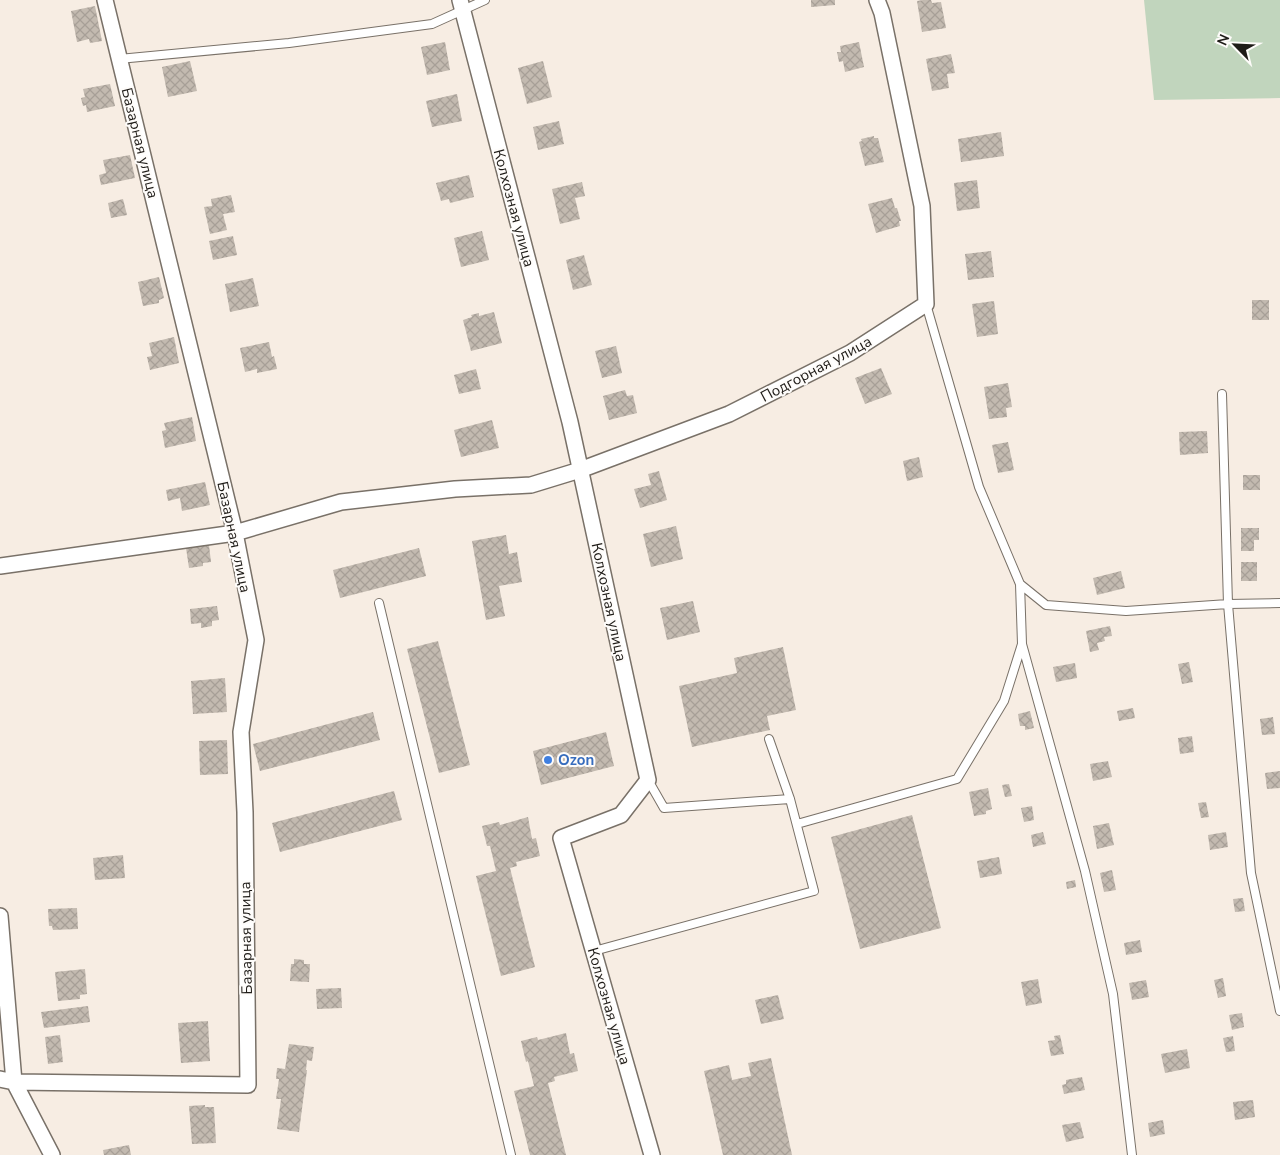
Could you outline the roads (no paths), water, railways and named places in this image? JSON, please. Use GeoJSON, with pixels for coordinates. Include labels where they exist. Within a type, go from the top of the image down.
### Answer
{"type":"FeatureCollection","features":[{"type":"Feature","properties":{"kind":"street","name":"Базарная улица"},"geometry":{"type":"LineString","coordinates":[[7,1080],[248,1086],[245,812],[241,732],[256,640],[235,533],[105,0]]}},
{"type":"Feature","properties":{"kind":"street"},"geometry":{"type":"LineString","coordinates":[[877,0],[882,13],[922,206],[926,304]]}},
{"type":"Feature","properties":{"kind":"street","name":"Колхозная улица"},"geometry":{"type":"LineString","coordinates":[[461,5],[570,422],[648,780],[621,815],[561,838],[652,1155]]}},
{"type":"Feature","properties":{"kind":"street","name":"Подгорная улица"},"geometry":{"type":"LineString","coordinates":[[0,566],[235,533],[341,502],[455,489],[531,485],[580,470],[729,414],[850,353],[926,304]]}},
{"type":"Feature","properties":{"kind":"street"},"geometry":{"type":"LineString","coordinates":[[0,916],[7,1080],[52,1155]]}},
{"type":"Feature","properties":{"kind":"lane"},"geometry":{"type":"LineString","coordinates":[[119,59],[289,43],[432,24],[461,5],[485,0]]}},
{"type":"Feature","properties":{"kind":"lane"},"geometry":{"type":"LineString","coordinates":[[926,304],[979,487],[1020,584],[1022,644],[1085,871],[1113,994],[1132,1155]]}},
{"type":"Feature","properties":{"kind":"lane"},"geometry":{"type":"LineString","coordinates":[[1222,394],[1228,604],[1251,874],[1280,1011]]}},
{"type":"Feature","properties":{"kind":"lane"},"geometry":{"type":"LineString","coordinates":[[1020,584],[1046,605],[1126,611],[1228,604],[1280,603]]}},
{"type":"Feature","properties":{"kind":"lane"},"geometry":{"type":"LineString","coordinates":[[379,604],[511,1155]]}},
{"type":"Feature","properties":{"kind":"lane"},"geometry":{"type":"LineString","coordinates":[[797,824],[957,779],[1004,701],[1022,644]]}},
{"type":"Feature","properties":{"kind":"lane"},"geometry":{"type":"LineString","coordinates":[[594,951],[814,892],[790,799],[769,739]]}},
{"type":"Feature","properties":{"kind":"lane"},"geometry":{"type":"LineString","coordinates":[[648,780],[664,808],[790,799]]}},
{"type":"Feature","properties":{"kind":"place","name":"Ozon"},"geometry":{"type":"Point","coordinates":[548,760]}}]}
